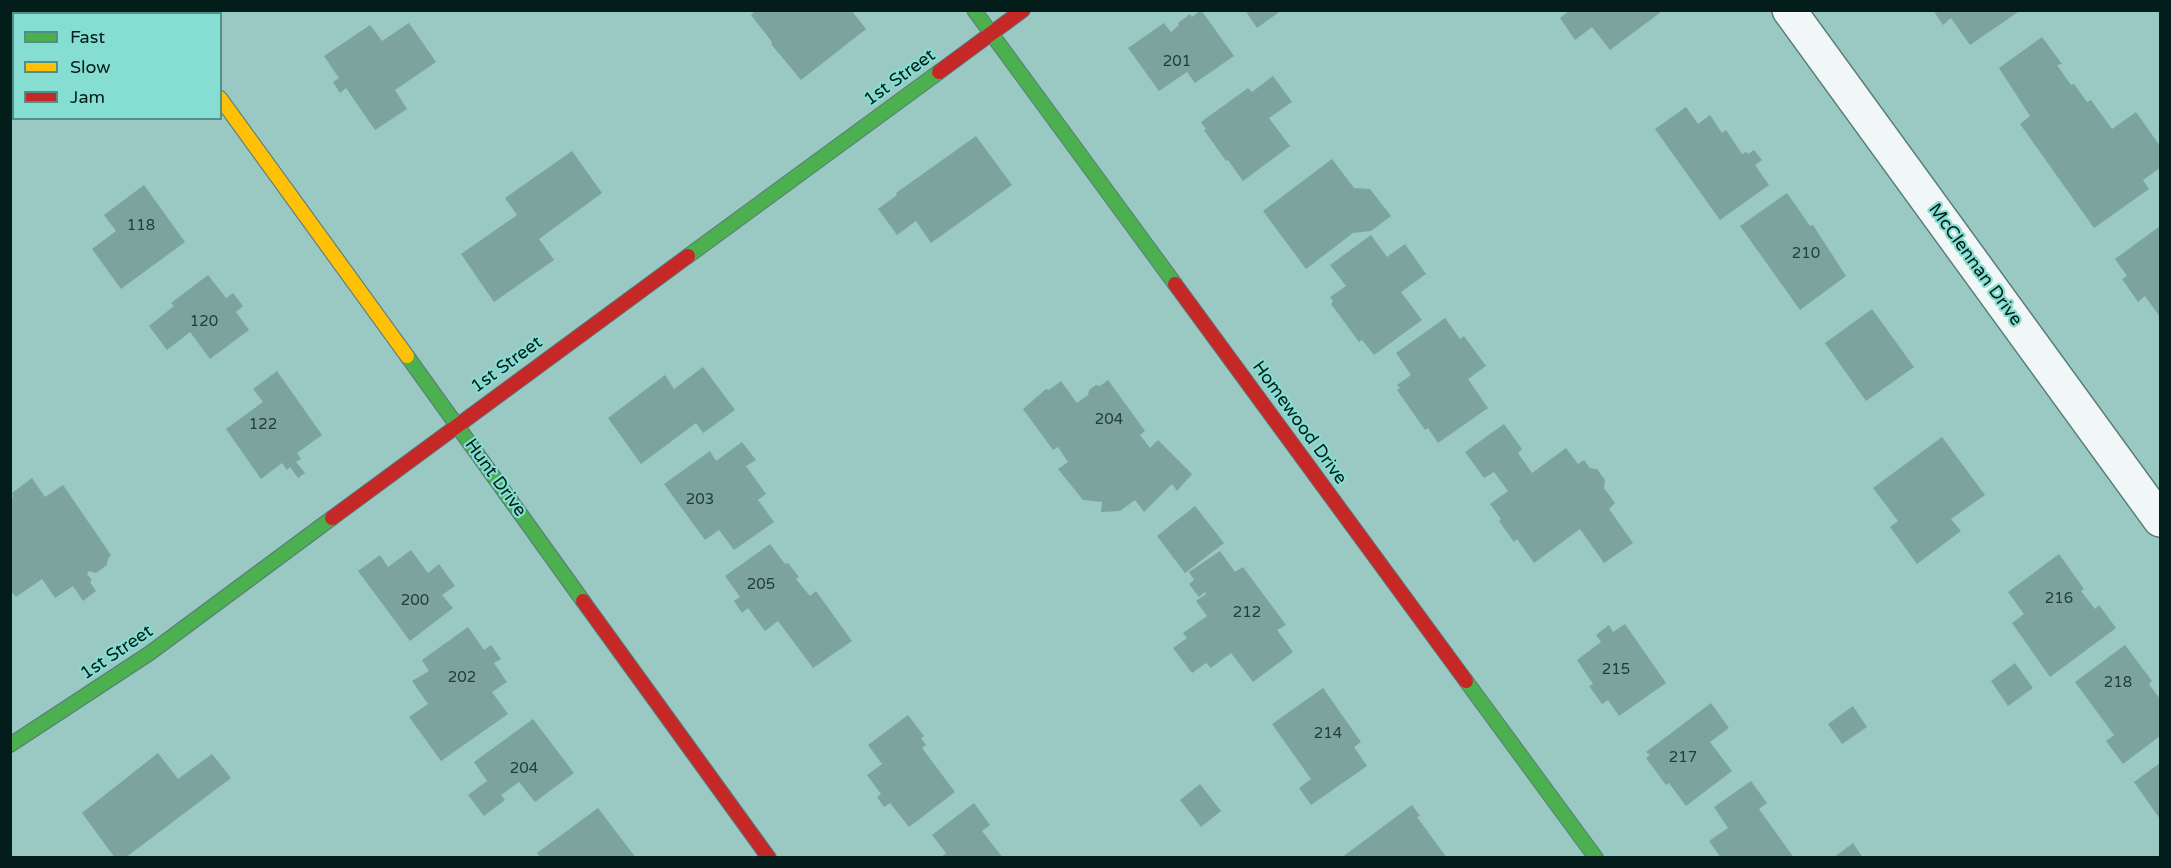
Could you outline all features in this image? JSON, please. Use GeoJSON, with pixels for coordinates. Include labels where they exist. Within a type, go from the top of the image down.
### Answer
{"type":"FeatureCollection","features":[{"type":"Feature","properties":{"kind":"street","name":"Homewood Drive"},"geometry":{"type":"LineString","coordinates":[[974,10],[1596,858]]}},
{"type":"Feature","properties":{"kind":"street","name":"1st Street"},"geometry":{"type":"LineString","coordinates":[[10,745],[150,653],[1023,10]]}},
{"type":"Feature","properties":{"kind":"street","name":"McClennan Drive"},"geometry":{"type":"LineString","coordinates":[[1789,10],[2160,520]]}},
{"type":"Feature","properties":{"kind":"street","name":"Hunt Drive"},"geometry":{"type":"LineString","coordinates":[[222,101],[769,858]]}},
{"type":"Feature","properties":{"kind":"building"},"geometry":{"type":"Polygon","coordinates":[[[10,10],[14,10],[15,12],[12,12],[12,95],[10,96],[10,10]]]}},
{"type":"Feature","properties":{"kind":"building"},"geometry":{"type":"Polygon","coordinates":[[[756,10],[851,10],[866,29],[801,80],[771,44],[772,42],[751,15],[756,10]]]}},
{"type":"Feature","properties":{"kind":"building"},"geometry":{"type":"Polygon","coordinates":[[[1201,10],[1234,56],[1195,83],[1187,72],[1159,91],[1128,48],[1164,23],[1171,32],[1190,14],[1192,17],[1201,10]]]}},
{"type":"Feature","properties":{"kind":"building"},"geometry":{"type":"Polygon","coordinates":[[[1245,10],[1282,10],[1257,28],[1245,10]]]}},
{"type":"Feature","properties":{"kind":"building"},"geometry":{"type":"Polygon","coordinates":[[[1570,10],[1659,10],[1661,12],[1610,50],[1592,27],[1575,40],[1560,18],[1570,10]]]}},
{"type":"Feature","properties":{"kind":"building"},"geometry":{"type":"Polygon","coordinates":[[[1933,10],[2021,10],[1970,45],[1951,18],[1943,25],[1933,10]]]}},
{"type":"Feature","properties":{"kind":"building"},"geometry":{"type":"Polygon","coordinates":[[[409,23],[436,62],[395,90],[407,109],[375,130],[346,88],[340,93],[333,82],[339,78],[324,56],[370,25],[382,41],[409,23]]]}},
{"type":"Feature","properties":{"kind":"building"},"geometry":{"type":"Polygon","coordinates":[[[2042,37],[2062,64],[2057,65],[2071,85],[2074,84],[2087,102],[2091,100],[2112,129],[2136,112],[2160,146],[2160,168],[2143,180],[2149,189],[2094,228],[2020,124],[2030,116],[1999,68],[2042,37]]]}},
{"type":"Feature","properties":{"kind":"building"},"geometry":{"type":"Polygon","coordinates":[[[1273,76],[1292,102],[1269,118],[1290,146],[1243,181],[1228,160],[1226,161],[1201,122],[1248,88],[1252,92],[1273,76]]]}},
{"type":"Feature","properties":{"kind":"building"},"geometry":{"type":"Polygon","coordinates":[[[1686,107],[1698,124],[1710,115],[1722,133],[1726,130],[1742,154],[1746,152],[1748,154],[1754,150],[1762,160],[1755,165],[1769,185],[1720,220],[1655,129],[1686,107]]]}},
{"type":"Feature","properties":{"kind":"building"},"geometry":{"type":"Polygon","coordinates":[[[976,136],[1012,185],[931,243],[916,221],[897,235],[878,209],[897,195],[896,193],[976,136]]]}},
{"type":"Feature","properties":{"kind":"building"},"geometry":{"type":"Polygon","coordinates":[[[572,151],[602,193],[539,239],[554,260],[494,302],[461,254],[517,215],[505,198],[572,151]]]}},
{"type":"Feature","properties":{"kind":"building"},"geometry":{"type":"Polygon","coordinates":[[[1332,159],[1354,188],[1370,189],[1391,216],[1371,231],[1353,233],[1306,269],[1263,211],[1332,159]]]}},
{"type":"Feature","properties":{"kind":"building"},"geometry":{"type":"Polygon","coordinates":[[[144,185],[185,242],[121,289],[92,249],[116,231],[104,215],[144,185]]]}},
{"type":"Feature","properties":{"kind":"building"},"geometry":{"type":"Polygon","coordinates":[[[1787,193],[1810,226],[1813,225],[1846,276],[1800,310],[1740,226],[1787,193]]]}},
{"type":"Feature","properties":{"kind":"building"},"geometry":{"type":"Polygon","coordinates":[[[2160,226],[2160,317],[2145,296],[2138,302],[2122,279],[2127,276],[2115,259],[2160,226]]]}},
{"type":"Feature","properties":{"kind":"building"},"geometry":{"type":"Polygon","coordinates":[[[1371,235],[1387,257],[1405,244],[1426,274],[1401,292],[1422,320],[1374,355],[1362,340],[1359,342],[1331,304],[1333,301],[1330,297],[1346,286],[1330,265],[1371,235]]]}},
{"type":"Feature","properties":{"kind":"building"},"geometry":{"type":"Polygon","coordinates":[[[208,275],[226,298],[233,293],[243,306],[236,312],[249,330],[210,359],[190,332],[167,350],[149,326],[174,306],[171,303],[208,275]]]}},
{"type":"Feature","properties":{"kind":"building"},"geometry":{"type":"Polygon","coordinates":[[[1872,309],[1914,367],[1866,401],[1825,343],[1872,309]]]}},
{"type":"Feature","properties":{"kind":"building"},"geometry":{"type":"Polygon","coordinates":[[[1445,318],[1460,339],[1464,336],[1486,366],[1468,379],[1488,408],[1438,443],[1428,428],[1425,430],[1397,390],[1400,388],[1397,385],[1411,375],[1396,353],[1445,318]]]}},
{"type":"Feature","properties":{"kind":"building"},"geometry":{"type":"Polygon","coordinates":[[[703,367],[735,410],[703,433],[696,423],[641,464],[608,418],[665,375],[674,389],[703,367]]]}},
{"type":"Feature","properties":{"kind":"building"},"geometry":{"type":"Polygon","coordinates":[[[277,371],[322,435],[297,453],[301,459],[296,462],[305,473],[298,478],[290,467],[287,470],[282,463],[261,479],[226,429],[263,402],[253,389],[277,371]]]}},
{"type":"Feature","properties":{"kind":"building"},"geometry":{"type":"Polygon","coordinates":[[[1108,380],[1145,431],[1140,435],[1150,448],[1158,440],[1192,474],[1177,491],[1172,484],[1144,512],[1135,500],[1120,511],[1101,512],[1102,502],[1083,500],[1058,469],[1068,462],[1058,447],[1053,450],[1023,409],[1046,389],[1049,390],[1061,381],[1077,403],[1088,395],[1089,390],[1108,380]]]}},
{"type":"Feature","properties":{"kind":"building"},"geometry":{"type":"Polygon","coordinates":[[[1504,424],[1522,449],[1518,453],[1532,473],[1566,448],[1578,464],[1584,460],[1590,468],[1597,469],[1605,480],[1604,488],[1615,503],[1609,509],[1633,543],[1604,563],[1580,529],[1534,563],[1517,539],[1514,542],[1490,504],[1508,491],[1494,472],[1484,478],[1465,452],[1504,424]]]}},
{"type":"Feature","properties":{"kind":"building"},"geometry":{"type":"Polygon","coordinates":[[[1942,437],[1985,495],[1951,519],[1961,531],[1917,564],[1890,527],[1898,521],[1873,488],[1942,437]]]}},
{"type":"Feature","properties":{"kind":"building"},"geometry":{"type":"Polygon","coordinates":[[[742,442],[756,460],[746,466],[766,494],[758,500],[774,522],[734,550],[719,530],[705,540],[664,484],[710,451],[716,461],[742,442]]]}},
{"type":"Feature","properties":{"kind":"building"},"geometry":{"type":"Polygon","coordinates":[[[32,478],[45,497],[63,485],[111,555],[107,565],[96,573],[89,571],[87,574],[96,591],[83,601],[73,586],[55,598],[42,579],[16,597],[10,590],[12,493],[32,478]]]}},
{"type":"Feature","properties":{"kind":"building"},"geometry":{"type":"Polygon","coordinates":[[[1195,506],[1224,543],[1185,573],[1157,536],[1195,506]]]}},
{"type":"Feature","properties":{"kind":"building"},"geometry":{"type":"Polygon","coordinates":[[[770,544],[785,564],[788,563],[799,577],[796,579],[810,596],[816,591],[852,641],[813,668],[778,621],[765,631],[748,608],[742,613],[734,601],[740,597],[725,576],[770,544]]]}},
{"type":"Feature","properties":{"kind":"building"},"geometry":{"type":"Polygon","coordinates":[[[411,550],[428,573],[439,564],[455,586],[442,595],[453,608],[410,641],[358,571],[380,555],[388,567],[411,550]]]}},
{"type":"Feature","properties":{"kind":"building"},"geometry":{"type":"Polygon","coordinates":[[[1220,551],[1235,572],[1243,567],[1286,625],[1277,630],[1293,652],[1253,682],[1231,653],[1211,668],[1206,663],[1192,673],[1173,648],[1187,638],[1183,633],[1207,616],[1196,601],[1206,594],[1205,592],[1199,597],[1189,584],[1194,580],[1189,572],[1220,551]]]}},
{"type":"Feature","properties":{"kind":"building"},"geometry":{"type":"Polygon","coordinates":[[[2059,554],[2084,589],[2081,591],[2095,609],[2099,605],[2116,628],[2050,677],[2012,623],[2024,614],[2008,592],[2059,554]]]}},
{"type":"Feature","properties":{"kind":"building"},"geometry":{"type":"Polygon","coordinates":[[[1625,624],[1666,683],[1619,716],[1608,700],[1602,704],[1589,686],[1593,684],[1577,660],[1601,642],[1596,635],[1609,625],[1613,632],[1625,624]]]}},
{"type":"Feature","properties":{"kind":"building"},"geometry":{"type":"Polygon","coordinates":[[[468,627],[484,650],[491,645],[501,659],[494,663],[507,682],[492,692],[508,714],[441,761],[409,717],[428,704],[412,681],[429,671],[422,660],[468,627]]]}},
{"type":"Feature","properties":{"kind":"building"},"geometry":{"type":"Polygon","coordinates":[[[2125,645],[2152,681],[2149,684],[2160,699],[2160,736],[2123,764],[2106,741],[2114,735],[2075,682],[2125,645]]]}},
{"type":"Feature","properties":{"kind":"building"},"geometry":{"type":"Polygon","coordinates":[[[2015,663],[2033,688],[2008,706],[1991,681],[2015,663]]]}},
{"type":"Feature","properties":{"kind":"building"},"geometry":{"type":"Polygon","coordinates":[[[1323,688],[1361,742],[1354,747],[1367,766],[1311,805],[1299,788],[1311,779],[1272,724],[1323,688]]]}},
{"type":"Feature","properties":{"kind":"building"},"geometry":{"type":"Polygon","coordinates":[[[1711,703],[1729,728],[1710,742],[1732,771],[1686,806],[1669,783],[1666,785],[1646,758],[1650,755],[1646,752],[1711,703]]]}},
{"type":"Feature","properties":{"kind":"building"},"geometry":{"type":"Polygon","coordinates":[[[1853,706],[1867,727],[1842,744],[1828,724],[1853,706]]]}},
{"type":"Feature","properties":{"kind":"building"},"geometry":{"type":"Polygon","coordinates":[[[908,715],[924,736],[921,738],[926,745],[922,748],[955,792],[909,827],[890,803],[884,807],[877,797],[881,794],[867,775],[882,764],[868,745],[908,715]]]}},
{"type":"Feature","properties":{"kind":"building"},"geometry":{"type":"Polygon","coordinates":[[[533,719],[574,773],[535,802],[519,782],[501,795],[505,800],[484,816],[468,795],[487,781],[474,762],[533,719]]]}},
{"type":"Feature","properties":{"kind":"building"},"geometry":{"type":"Polygon","coordinates":[[[158,753],[178,779],[212,754],[231,778],[125,858],[115,858],[82,813],[158,753]]]}},
{"type":"Feature","properties":{"kind":"building"},"geometry":{"type":"Polygon","coordinates":[[[2160,763],[2160,819],[2134,782],[2160,763]]]}},
{"type":"Feature","properties":{"kind":"building"},"geometry":{"type":"Polygon","coordinates":[[[1751,781],[1767,803],[1759,809],[1794,858],[1721,858],[1709,841],[1728,828],[1714,807],[1751,781]]]}},
{"type":"Feature","properties":{"kind":"building"},"geometry":{"type":"Polygon","coordinates":[[[1200,784],[1221,811],[1201,827],[1180,800],[1200,784]]]}},
{"type":"Feature","properties":{"kind":"building"},"geometry":{"type":"Polygon","coordinates":[[[974,803],[990,825],[982,831],[1003,858],[940,858],[946,853],[932,835],[974,803]]]}},
{"type":"Feature","properties":{"kind":"building"},"geometry":{"type":"Polygon","coordinates":[[[1412,805],[1420,816],[1417,817],[1447,858],[1341,858],[1412,805]]]}},
{"type":"Feature","properties":{"kind":"building"},"geometry":{"type":"Polygon","coordinates":[[[598,808],[636,858],[541,858],[537,853],[598,808]]]}},
{"type":"Feature","properties":{"kind":"building"},"geometry":{"type":"Polygon","coordinates":[[[1853,843],[1863,858],[1833,858],[1853,843]]]}},
{"type":"Feature","properties":{"kind":"traffic: fast"},"geometry":{"type":"LineString","coordinates":[[974,10],[1175,284]]}},
{"type":"Feature","properties":{"kind":"traffic: fast"},"geometry":{"type":"LineString","coordinates":[[688,256],[939,72]]}},
{"type":"Feature","properties":{"kind":"traffic: fast"},"geometry":{"type":"LineString","coordinates":[[407,356],[583,601]]}},
{"type":"Feature","properties":{"kind":"traffic: fast"},"geometry":{"type":"LineString","coordinates":[[10,745],[150,653],[332,518]]}},
{"type":"Feature","properties":{"kind":"traffic: fast"},"geometry":{"type":"LineString","coordinates":[[1466,681],[1596,858]]}},
{"type":"Feature","properties":{"kind":"traffic: slow"},"geometry":{"type":"LineString","coordinates":[[222,101],[407,356]]}},
{"type":"Feature","properties":{"kind":"traffic: jam"},"geometry":{"type":"LineString","coordinates":[[939,72],[1023,10]]}},
{"type":"Feature","properties":{"kind":"traffic: jam"},"geometry":{"type":"LineString","coordinates":[[332,518],[688,256]]}},
{"type":"Feature","properties":{"kind":"traffic: jam"},"geometry":{"type":"LineString","coordinates":[[1175,284],[1466,681]]}},
{"type":"Feature","properties":{"kind":"traffic: jam"},"geometry":{"type":"LineString","coordinates":[[583,601],[769,858]]}}]}
